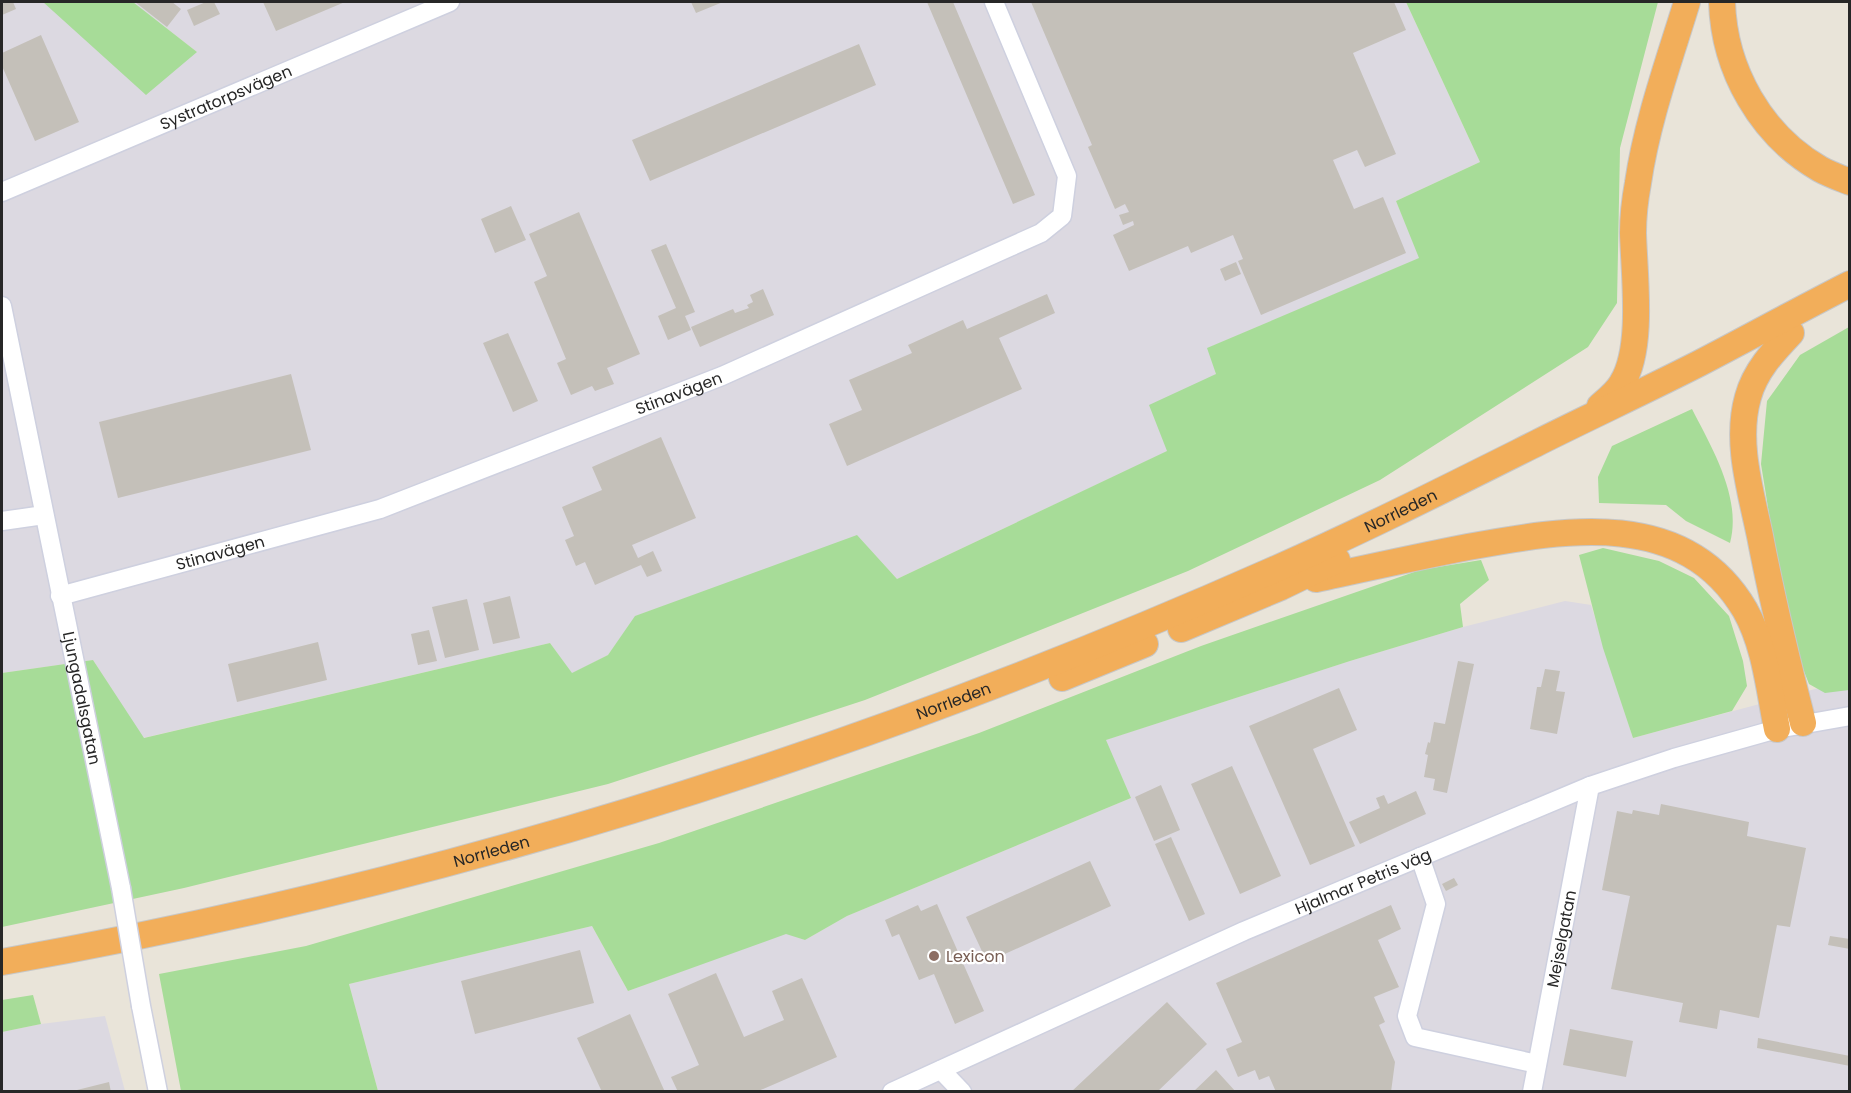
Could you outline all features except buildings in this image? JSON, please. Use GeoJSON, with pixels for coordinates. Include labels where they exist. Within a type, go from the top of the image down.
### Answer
{"type":"FeatureCollection","features":[{"type":"Feature","properties":{"kind":"highway"},"geometry":{"type":"LineString","coordinates":[[1584,420],[1622,383],[1629,366],[1635,325],[1633,230],[1638,184],[1652,116],[1687,2]]}},
{"type":"Feature","properties":{"kind":"highway"},"geometry":{"type":"LineString","coordinates":[[1722,2],[1728,45],[1739,78],[1754,109],[1784,142],[1801,156],[1821,169],[1850,182]]}},
{"type":"Feature","properties":{"kind":"highway","name":"Norrleden"},"geometry":{"type":"LineString","coordinates":[[2,962],[61,952],[261,910],[519,844],[859,736],[997,685],[1273,570],[1408,508],[1696,365],[1850,284]]}},
{"type":"Feature","properties":{"kind":"highway","name":"Norrleden"},"geometry":{"type":"LineString","coordinates":[[2,979],[265,926],[525,860],[721,800],[975,711],[1094,665],[1281,587],[1450,506],[1702,375],[1850,303]]}},
{"type":"Feature","properties":{"kind":"highway"},"geometry":{"type":"LineString","coordinates":[[1791,333],[1769,356],[1748,395],[1744,416],[1744,441],[1746,469],[1778,625],[1803,723]]}},
{"type":"Feature","properties":{"kind":"highway"},"geometry":{"type":"LineString","coordinates":[[1281,587],[1432,554],[1545,534],[1601,531],[1662,541],[1693,556],[1708,567],[1738,598],[1746,611],[1760,646],[1777,729]]}},
{"type":"Feature","properties":{"kind":"street","name":"Systratorpsvägen"},"geometry":{"type":"LineString","coordinates":[[2,192],[450,2]]}},
{"type":"Feature","properties":{"kind":"street","name":"Stinavägen"},"geometry":{"type":"LineString","coordinates":[[60,596],[380,509],[722,376],[1041,233],[1062,216],[1067,176],[994,2]]}},
{"type":"Feature","properties":{"kind":"street","name":"Ljungadalsgatan"},"geometry":{"type":"LineString","coordinates":[[2,306],[121,888],[158,1092]]}},
{"type":"Feature","properties":{"kind":"street"},"geometry":{"type":"LineString","coordinates":[[2,521],[44,515]]}},
{"type":"Feature","properties":{"kind":"street","name":"Hjalmar Petris väg"},"geometry":{"type":"LineString","coordinates":[[892,1092],[1244,931],[1590,786],[1674,758],[1777,729],[1850,716]]}},
{"type":"Feature","properties":{"kind":"street","name":"Mejselgatan"},"geometry":{"type":"LineString","coordinates":[[1532,1092],[1590,786]]}},
{"type":"Feature","properties":{"kind":"street"},"geometry":{"type":"LineString","coordinates":[[1420,857],[1436,904],[1407,1016],[1416,1037],[1537,1064]]}},
{"type":"Feature","properties":{"kind":"street"},"geometry":{"type":"LineString","coordinates":[[941,1070],[962,1092]]}},
{"type":"Feature","properties":{"kind":"shaded area"},"geometry":{"type":"Polygon","coordinates":[[[2,2],[43,2],[197,52],[133,2],[1406,2],[1480,162],[1396,201],[1420,258],[1208,348],[1216,374],[1168,451],[897,579],[857,536],[636,616],[608,655],[572,674],[550,643],[143,738],[93,660],[2,673],[2,2]]]}},
{"type":"Feature","properties":{"kind":"shaded area"},"geometry":{"type":"Polygon","coordinates":[[[1849,366],[1849,1091],[378,1091],[349,984],[592,926],[628,991],[786,933],[805,940],[847,916],[1131,798],[1105,740],[1463,627],[1565,601],[1591,605],[1633,738],[1830,685],[1849,366]]]}},
{"type":"Feature","properties":{"kind":"shaded area"},"geometry":{"type":"Polygon","coordinates":[[[105,1016],[125,1091],[2,1091],[2,1032],[41,1024],[105,1016]]]}},
{"type":"Feature","properties":{"kind":"green space"},"geometry":{"type":"Polygon","coordinates":[[[43,2],[133,2],[197,52],[146,95],[43,2]]]}},
{"type":"Feature","properties":{"kind":"green space"},"geometry":{"type":"Polygon","coordinates":[[[1406,2],[1658,2],[1620,148],[1617,303],[1588,347],[1380,480],[1188,571],[865,700],[608,784],[184,888],[2,927],[2,673],[93,660],[144,738],[550,643],[572,673],[608,655],[635,616],[857,535],[897,579],[1167,451],[1149,405],[1216,374],[1207,348],[1419,258],[1396,201],[1480,162],[1406,2]]]}},
{"type":"Feature","properties":{"kind":"green space"},"geometry":{"type":"Polygon","coordinates":[[[1849,327],[1849,690],[1825,693],[1809,684],[1798,656],[1776,557],[1761,464],[1767,401],[1800,355],[1849,327]]]}},
{"type":"Feature","properties":{"kind":"green space"},"geometry":{"type":"Polygon","coordinates":[[[1692,409],[1716,457],[1729,491],[1733,526],[1730,543],[1686,521],[1666,505],[1599,503],[1598,477],[1612,446],[1692,409]]]}},
{"type":"Feature","properties":{"kind":"green space"},"geometry":{"type":"Polygon","coordinates":[[[1603,548],[1659,561],[1694,578],[1729,616],[1743,661],[1747,686],[1732,711],[1633,738],[1603,648],[1579,555],[1603,548]]]}},
{"type":"Feature","properties":{"kind":"green space"},"geometry":{"type":"Polygon","coordinates":[[[1481,560],[1489,580],[1460,604],[1463,627],[1106,740],[1131,798],[847,916],[805,940],[786,934],[628,991],[592,926],[349,984],[378,1091],[181,1091],[159,974],[306,946],[659,843],[979,733],[1201,646],[1420,570],[1481,560]]]}},
{"type":"Feature","properties":{"kind":"green space"},"geometry":{"type":"Polygon","coordinates":[[[33,995],[41,1024],[2,1032],[2,1000],[33,995]]]}},
{"type":"Feature","properties":{"kind":"place","name":"Lexicon"},"geometry":{"type":"Point","coordinates":[934,956]}}]}
